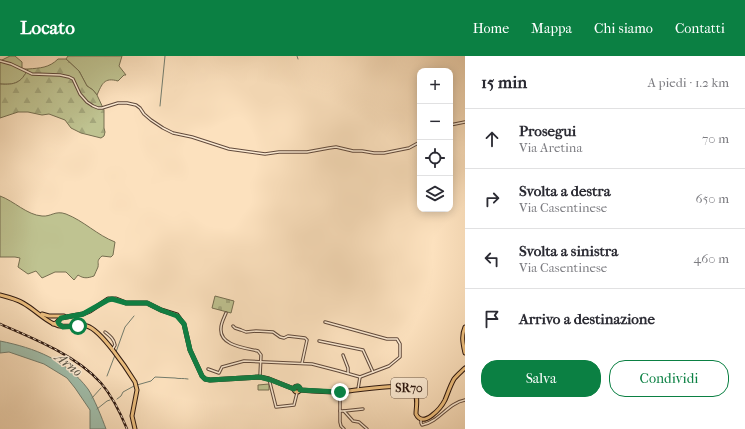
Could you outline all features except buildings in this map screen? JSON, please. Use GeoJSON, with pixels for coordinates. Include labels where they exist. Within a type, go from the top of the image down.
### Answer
{"type":"FeatureCollection","features":[{"type":"Feature","properties":{"kind":"main road"},"geometry":{"type":"LineString","coordinates":[[0,295],[19,300],[53,324],[63,327],[85,326],[92,328],[98,333],[136,385],[137,390],[132,416],[135,429]]}},
{"type":"Feature","properties":{"kind":"main road","name":"SR70"},"geometry":{"type":"LineString","coordinates":[[36,312],[49,316],[83,314],[108,300],[116,299],[126,303],[147,303],[177,316],[184,324],[190,350],[202,376],[205,379],[260,377],[294,389],[298,386],[300,390],[340,392],[358,389],[410,388],[416,396],[416,414],[419,419],[425,421],[428,420],[445,400],[453,380],[465,368]]}},
{"type":"Feature","properties":{"kind":"main road","name":"SR70"},"geometry":{"type":"LineString","coordinates":[[53,324],[61,318],[74,315]]}},
{"type":"Feature","properties":{"kind":"main road"},"geometry":{"type":"LineString","coordinates":[[53,324],[52,320],[54,318],[64,316]]}},
{"type":"Feature","properties":{"kind":"main road"},"geometry":{"type":"LineString","coordinates":[[59,320],[59,324],[63,327]]}},
{"type":"Feature","properties":{"kind":"main road"},"geometry":{"type":"LineString","coordinates":[[465,327],[463,332],[465,353]]}},
{"type":"Feature","properties":{"kind":"main road"},"geometry":{"type":"LineString","coordinates":[[294,389],[296,393],[300,390]]}},
{"type":"Feature","properties":{"kind":"street"},"geometry":{"type":"LineString","coordinates":[[0,61],[11,64],[32,74],[60,75],[69,77],[73,79],[80,94],[93,106],[102,108],[118,103],[136,105],[150,120],[173,133],[192,137],[229,149],[264,154],[280,152],[307,152],[336,147],[353,151],[384,153],[409,148],[417,144]]}},
{"type":"Feature","properties":{"kind":"street"},"geometry":{"type":"LineString","coordinates":[[453,124],[465,122]]}},
{"type":"Feature","properties":{"kind":"street"},"geometry":{"type":"LineString","coordinates":[[226,313],[221,330],[223,337],[227,342],[258,351],[261,355],[260,377]]}},
{"type":"Feature","properties":{"kind":"street"},"geometry":{"type":"LineString","coordinates":[[208,369],[219,373],[222,367],[244,362],[302,363],[348,373],[360,378],[389,366],[400,357],[400,344],[397,339],[387,339],[325,322]]}},
{"type":"Feature","properties":{"kind":"street"},"geometry":{"type":"LineString","coordinates":[[233,326],[246,332],[256,330],[273,332],[284,338],[288,336],[305,338],[307,340],[302,363]]}},
{"type":"Feature","properties":{"kind":"street"},"geometry":{"type":"LineString","coordinates":[[105,332],[114,342],[114,353]]}},
{"type":"Feature","properties":{"kind":"street"},"geometry":{"type":"LineString","coordinates":[[320,341],[363,350],[374,372]]}},
{"type":"Feature","properties":{"kind":"street"},"geometry":{"type":"LineString","coordinates":[[343,355],[348,368],[348,373]]}},
{"type":"Feature","properties":{"kind":"street"},"geometry":{"type":"LineString","coordinates":[[358,389],[360,378]]}},
{"type":"Feature","properties":{"kind":"street"},"geometry":{"type":"LineString","coordinates":[[269,379],[276,406],[294,406],[296,393]]}},
{"type":"Feature","properties":{"kind":"street"},"geometry":{"type":"LineString","coordinates":[[340,392],[340,422],[344,429]]}},
{"type":"Feature","properties":{"kind":"street"},"geometry":{"type":"LineString","coordinates":[[421,420],[420,423],[422,425],[435,420],[448,408],[460,401],[465,400]]}},
{"type":"Feature","properties":{"kind":"street"},"geometry":{"type":"LineString","coordinates":[[340,411],[363,409]]}},
{"type":"Feature","properties":{"kind":"street"},"geometry":{"type":"LineString","coordinates":[[344,411],[353,421],[359,422],[367,429]]}},
{"type":"Feature","properties":{"kind":"green space"},"geometry":{"type":"Polygon","coordinates":[[[10,56],[15,56],[22,62],[22,69],[28,69],[23,77],[17,82],[0,84],[0,61],[10,56]]]}},
{"type":"Feature","properties":{"kind":"green space"},"geometry":{"type":"Polygon","coordinates":[[[68,56],[122,56],[119,66],[126,75],[118,81],[110,80],[104,82],[97,95],[87,86],[79,71],[66,59],[68,56]]]}},
{"type":"Feature","properties":{"kind":"green space"},"geometry":{"type":"Polygon","coordinates":[[[58,59],[66,59],[79,71],[87,86],[97,95],[104,110],[105,132],[104,136],[101,138],[81,133],[71,128],[65,120],[49,114],[42,115],[28,112],[18,112],[0,118],[0,84],[17,82],[23,77],[28,69],[48,66],[58,59]]]}},
{"type":"Feature","properties":{"kind":"green space"},"geometry":{"type":"Polygon","coordinates":[[[0,196],[36,215],[45,216],[62,213],[73,217],[102,236],[115,242],[113,255],[111,257],[102,256],[98,260],[98,267],[94,276],[90,277],[84,278],[78,275],[74,280],[66,272],[55,272],[42,278],[36,271],[28,274],[18,267],[20,258],[0,257],[0,196]]]}},
{"type":"Feature","properties":{"kind":"green space"},"geometry":{"type":"Polygon","coordinates":[[[215,296],[234,301],[231,313],[212,308],[215,296]]]}},
{"type":"Feature","properties":{"kind":"green space"},"geometry":{"type":"Polygon","coordinates":[[[269,384],[269,390],[258,390],[258,385],[269,384]]]}},
{"type":"Feature","properties":{"kind":"shaded area","name":"Arno"},"geometry":{"type":"Polygon","coordinates":[[[0,341],[25,347],[49,357],[70,370],[88,389],[106,429],[90,429],[90,410],[67,378],[44,364],[9,352],[0,353],[0,341]]]}},
{"type":"Feature","properties":{"kind":"waterway"},"geometry":{"type":"LineString","coordinates":[[160,106],[165,56]]}},
{"type":"Feature","properties":{"kind":"waterway"},"geometry":{"type":"LineString","coordinates":[[116,352],[125,327],[134,316]]}},
{"type":"Feature","properties":{"kind":"waterway"},"geometry":{"type":"LineString","coordinates":[[107,376],[115,355]]}},
{"type":"Feature","properties":{"kind":"waterway"},"geometry":{"type":"LineString","coordinates":[[137,385],[151,381],[155,377],[188,379]]}},
{"type":"Feature","properties":{"kind":"waterway"},"geometry":{"type":"LineString","coordinates":[[117,399],[123,392],[134,386]]}},
{"type":"Feature","properties":{"kind":"waterway"},"geometry":{"type":"LineString","coordinates":[[92,398],[101,388]]}},
{"type":"Feature","properties":{"kind":"waterway"},"geometry":{"type":"LineString","coordinates":[[97,409],[110,400]]}},
{"type":"Feature","properties":{"kind":"railway"},"geometry":{"type":"LineString","coordinates":[[0,324],[54,349],[80,364],[91,373],[113,399],[127,429]]}},
{"type":"Feature","properties":{"kind":"route"},"geometry":{"type":"LineString","coordinates":[[78,326],[63,327],[58,322],[61,318],[83,314],[112,299],[126,303],[147,303],[177,316],[184,324],[190,350],[202,376],[207,380],[260,377],[294,389],[298,386],[300,390],[340,392]]}}]}
